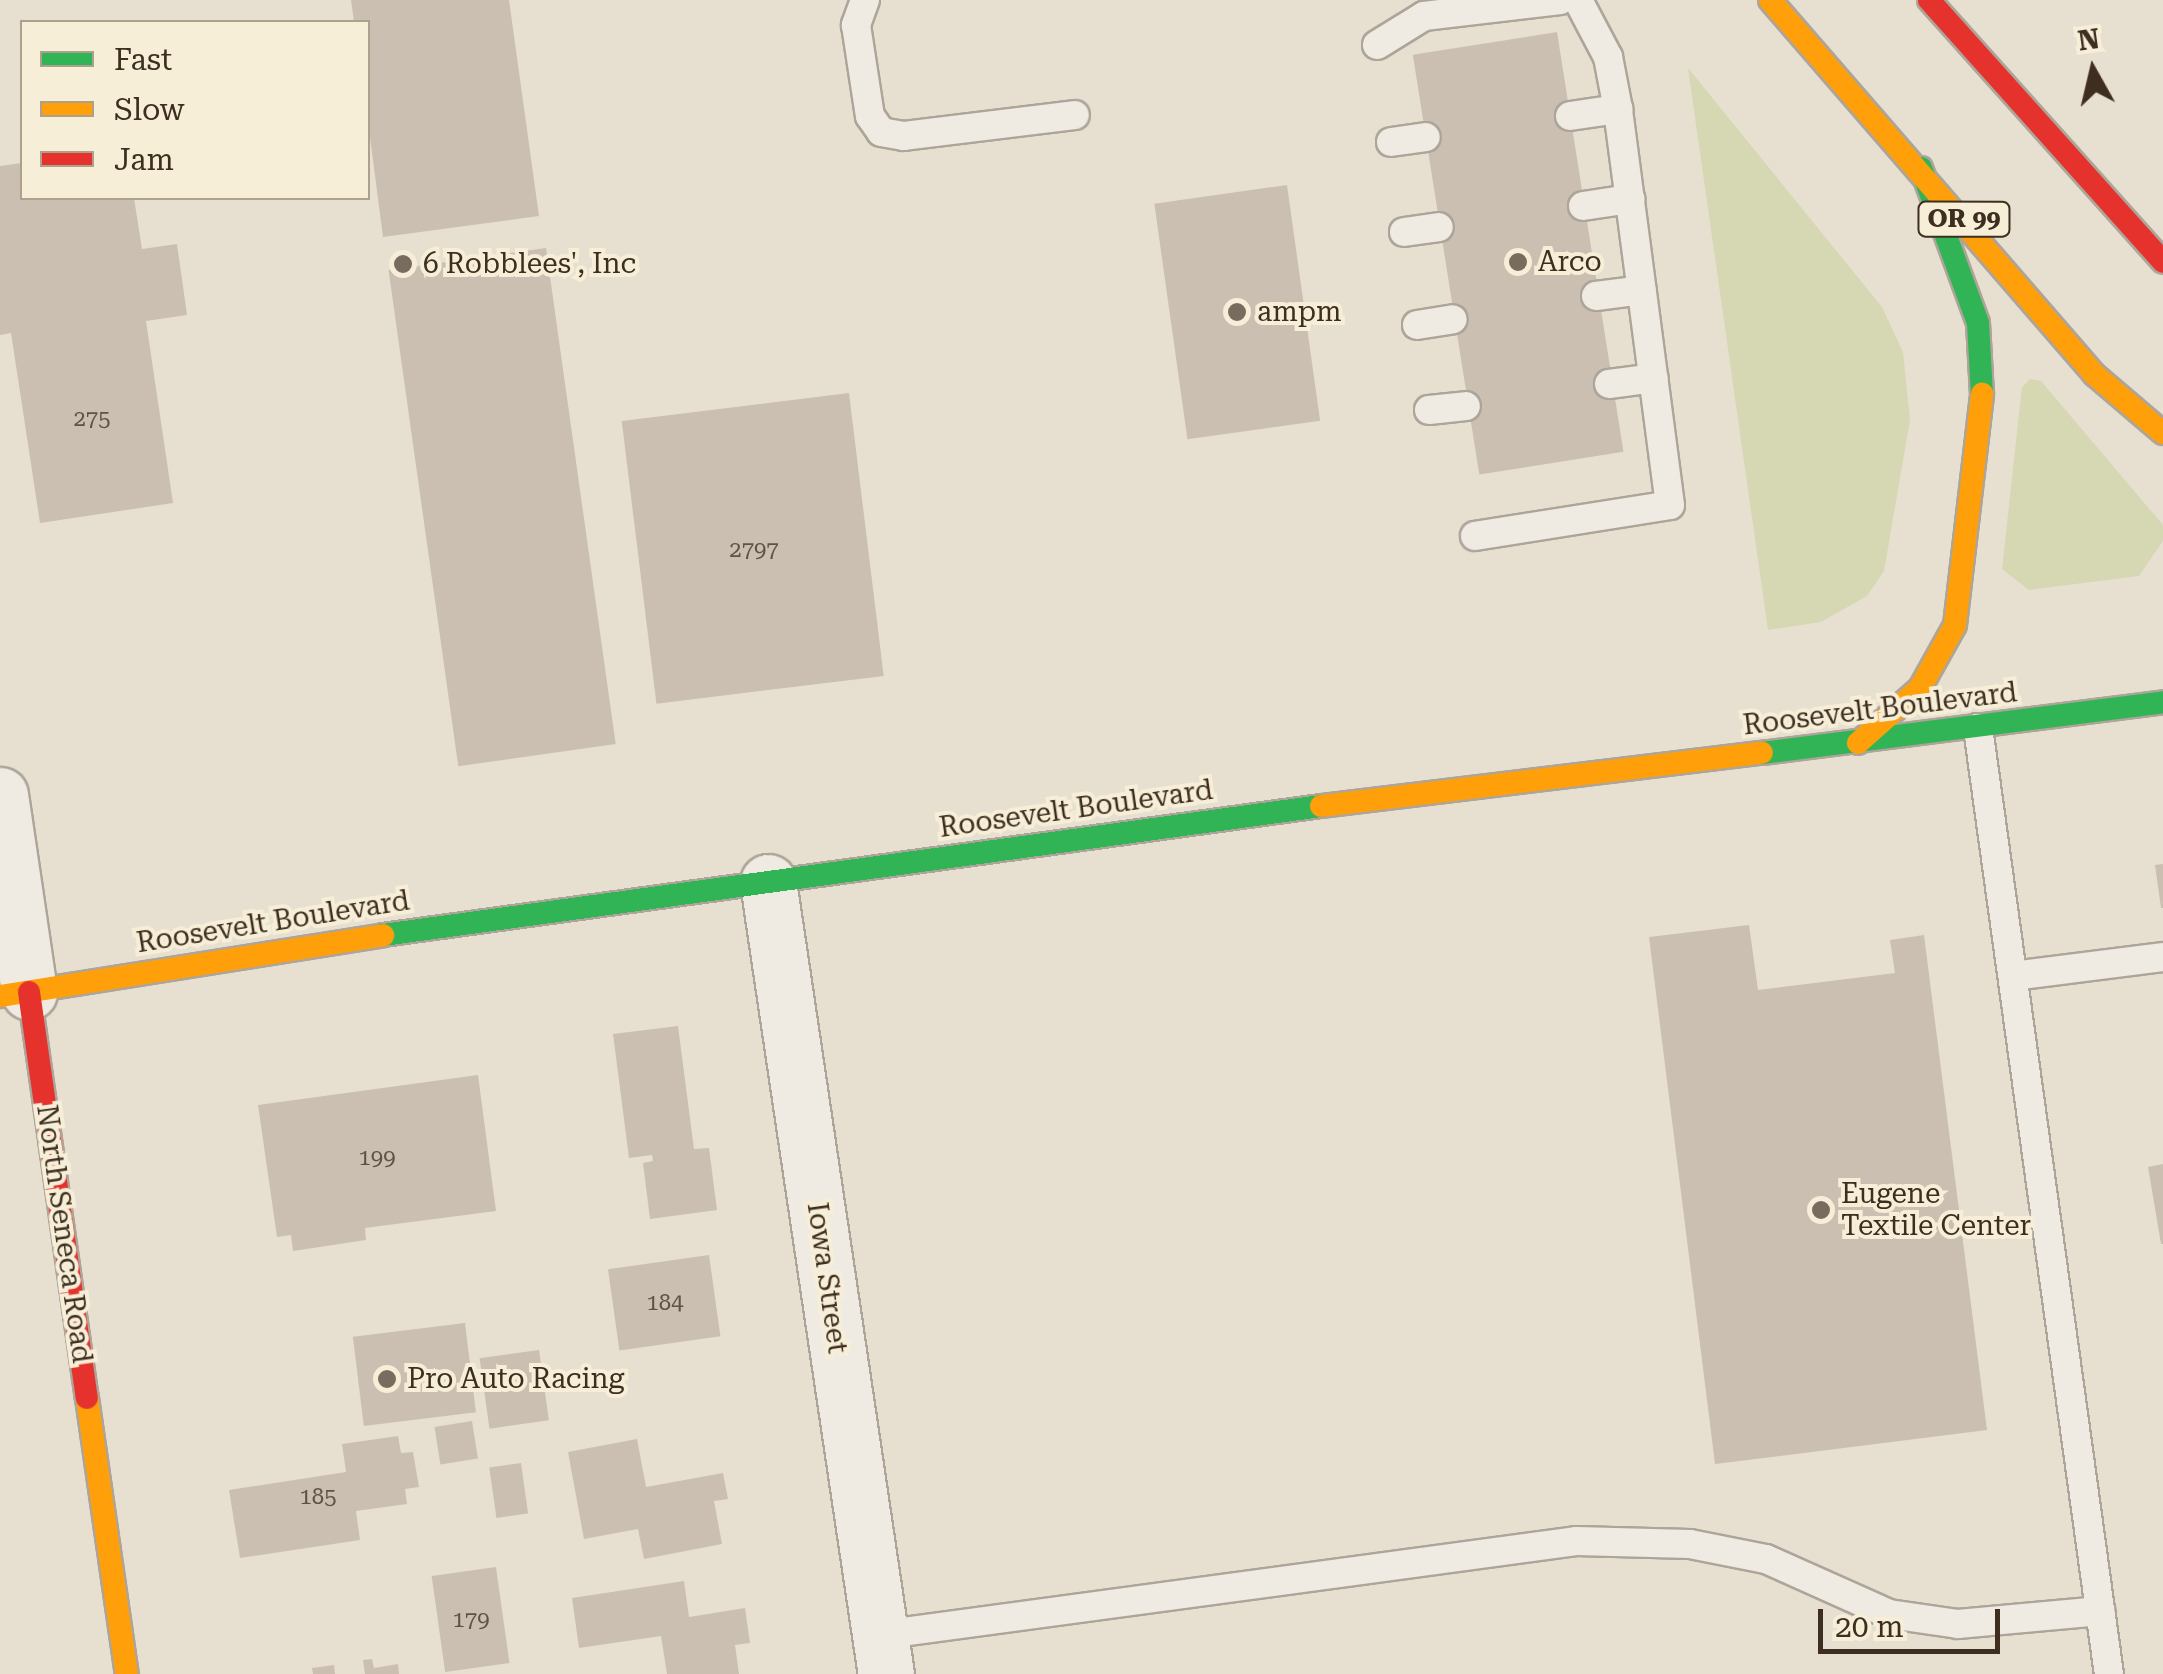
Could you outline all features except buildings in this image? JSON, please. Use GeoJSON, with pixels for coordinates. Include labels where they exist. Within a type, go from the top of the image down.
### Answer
{"type":"FeatureCollection","features":[{"type":"Feature","properties":{"kind":"main road","name":"OR 99"},"geometry":{"type":"LineString","coordinates":[[1770,0],[2096,375],[2163,432]]}},
{"type":"Feature","properties":{"kind":"main road"},"geometry":{"type":"LineString","coordinates":[[1929,0],[2163,262]]}},
{"type":"Feature","properties":{"kind":"main road"},"geometry":{"type":"LineString","coordinates":[[1858,743],[1920,688],[1955,625],[1983,412],[1978,323],[1920,168]]}},
{"type":"Feature","properties":{"kind":"main road","name":"Roosevelt Boulevard"},"geometry":{"type":"LineString","coordinates":[[15,994],[438,926],[1508,780],[1858,743],[2163,702]]}},
{"type":"Feature","properties":{"kind":"main road","name":"North Seneca Road"},"geometry":{"type":"LineString","coordinates":[[15,994],[127,1674]]}},
{"type":"Feature","properties":{"kind":"street","name":"North Seneca Road"},"geometry":{"type":"LineString","coordinates":[[0,795],[15,994]]}},
{"type":"Feature","properties":{"kind":"street","name":"Iowa Street"},"geometry":{"type":"LineString","coordinates":[[768,882],[883,1654]]}},
{"type":"Feature","properties":{"kind":"lane"},"geometry":{"type":"LineString","coordinates":[[865,0],[856,25],[870,116],[882,132],[904,136],[1075,115]]}},
{"type":"Feature","properties":{"kind":"lane"},"geometry":{"type":"LineString","coordinates":[[1376,45],[1424,16],[1560,0]]}},
{"type":"Feature","properties":{"kind":"lane"},"geometry":{"type":"LineString","coordinates":[[1475,536],[1670,504],[1618,109],[1608,57],[1578,0]]}},
{"type":"Feature","properties":{"kind":"lane"},"geometry":{"type":"LineString","coordinates":[[1570,116],[1618,109]]}},
{"type":"Feature","properties":{"kind":"lane"},"geometry":{"type":"LineString","coordinates":[[1391,142],[1426,137]]}},
{"type":"Feature","properties":{"kind":"lane"},"geometry":{"type":"LineString","coordinates":[[1583,206],[1630,199]]}},
{"type":"Feature","properties":{"kind":"lane"},"geometry":{"type":"LineString","coordinates":[[1404,232],[1439,227]]}},
{"type":"Feature","properties":{"kind":"lane"},"geometry":{"type":"LineString","coordinates":[[1596,296],[1642,290]]}},
{"type":"Feature","properties":{"kind":"lane"},"geometry":{"type":"LineString","coordinates":[[1416,324],[1453,320]]}},
{"type":"Feature","properties":{"kind":"lane"},"geometry":{"type":"LineString","coordinates":[[1609,384],[1654,378]]}},
{"type":"Feature","properties":{"kind":"lane"},"geometry":{"type":"LineString","coordinates":[[1429,410],[1466,406]]}},
{"type":"Feature","properties":{"kind":"lane"},"geometry":{"type":"LineString","coordinates":[[1978,728],[2109,1674]]}},
{"type":"Feature","properties":{"kind":"lane"},"geometry":{"type":"LineString","coordinates":[[2012,976],[2163,957]]}},
{"type":"Feature","properties":{"kind":"lane"},"geometry":{"type":"LineString","coordinates":[[883,1654],[1576,1541],[1690,1544],[1766,1560],[1889,1614],[1958,1624],[2100,1611]]}},
{"type":"Feature","properties":{"kind":"green space"},"geometry":{"type":"Polygon","coordinates":[[[1688,68],[1882,307],[1903,352],[1910,420],[1884,571],[1867,596],[1821,622],[1768,630],[1688,68]]]}},
{"type":"Feature","properties":{"kind":"green space"},"geometry":{"type":"Polygon","coordinates":[[[2030,379],[2041,381],[2163,525],[2163,541],[2139,576],[2029,590],[2002,569],[2022,387],[2030,379]]]}},
{"type":"Feature","properties":{"kind":"traffic: fast"},"geometry":{"type":"LineString","coordinates":[[1921,168],[1978,323],[1982,394]]}},
{"type":"Feature","properties":{"kind":"traffic: fast"},"geometry":{"type":"LineString","coordinates":[[1762,753],[2163,702]]}},
{"type":"Feature","properties":{"kind":"traffic: fast"},"geometry":{"type":"LineString","coordinates":[[383,935],[1321,806]]}},
{"type":"Feature","properties":{"kind":"traffic: slow"},"geometry":{"type":"LineString","coordinates":[[1770,0],[2095,375],[2163,433]]}},
{"type":"Feature","properties":{"kind":"traffic: slow"},"geometry":{"type":"LineString","coordinates":[[1858,743],[1920,688],[1955,625],[1982,394]]}},
{"type":"Feature","properties":{"kind":"traffic: slow"},"geometry":{"type":"LineString","coordinates":[[1321,806],[1762,753]]}},
{"type":"Feature","properties":{"kind":"traffic: slow"},"geometry":{"type":"LineString","coordinates":[[0,996],[383,935]]}},
{"type":"Feature","properties":{"kind":"traffic: slow"},"geometry":{"type":"LineString","coordinates":[[87,1398],[127,1674]]}},
{"type":"Feature","properties":{"kind":"traffic: jam"},"geometry":{"type":"LineString","coordinates":[[1929,0],[2163,262]]}},
{"type":"Feature","properties":{"kind":"traffic: jam"},"geometry":{"type":"LineString","coordinates":[[29,992],[87,1398]]}},
{"type":"Feature","properties":{"kind":"place","name":"Arco"},"geometry":{"type":"Point","coordinates":[1518,262]}},
{"type":"Feature","properties":{"kind":"place","name":"6 Robblees', Inc"},"geometry":{"type":"Point","coordinates":[403,264]}},
{"type":"Feature","properties":{"kind":"place","name":"ampm"},"geometry":{"type":"Point","coordinates":[1237,312]}},
{"type":"Feature","properties":{"kind":"place","name":"Eugene Textile Center"},"geometry":{"type":"Point","coordinates":[1821,1210]}},
{"type":"Feature","properties":{"kind":"place","name":"Pro Auto Racing"},"geometry":{"type":"Point","coordinates":[387,1379]}}]}
